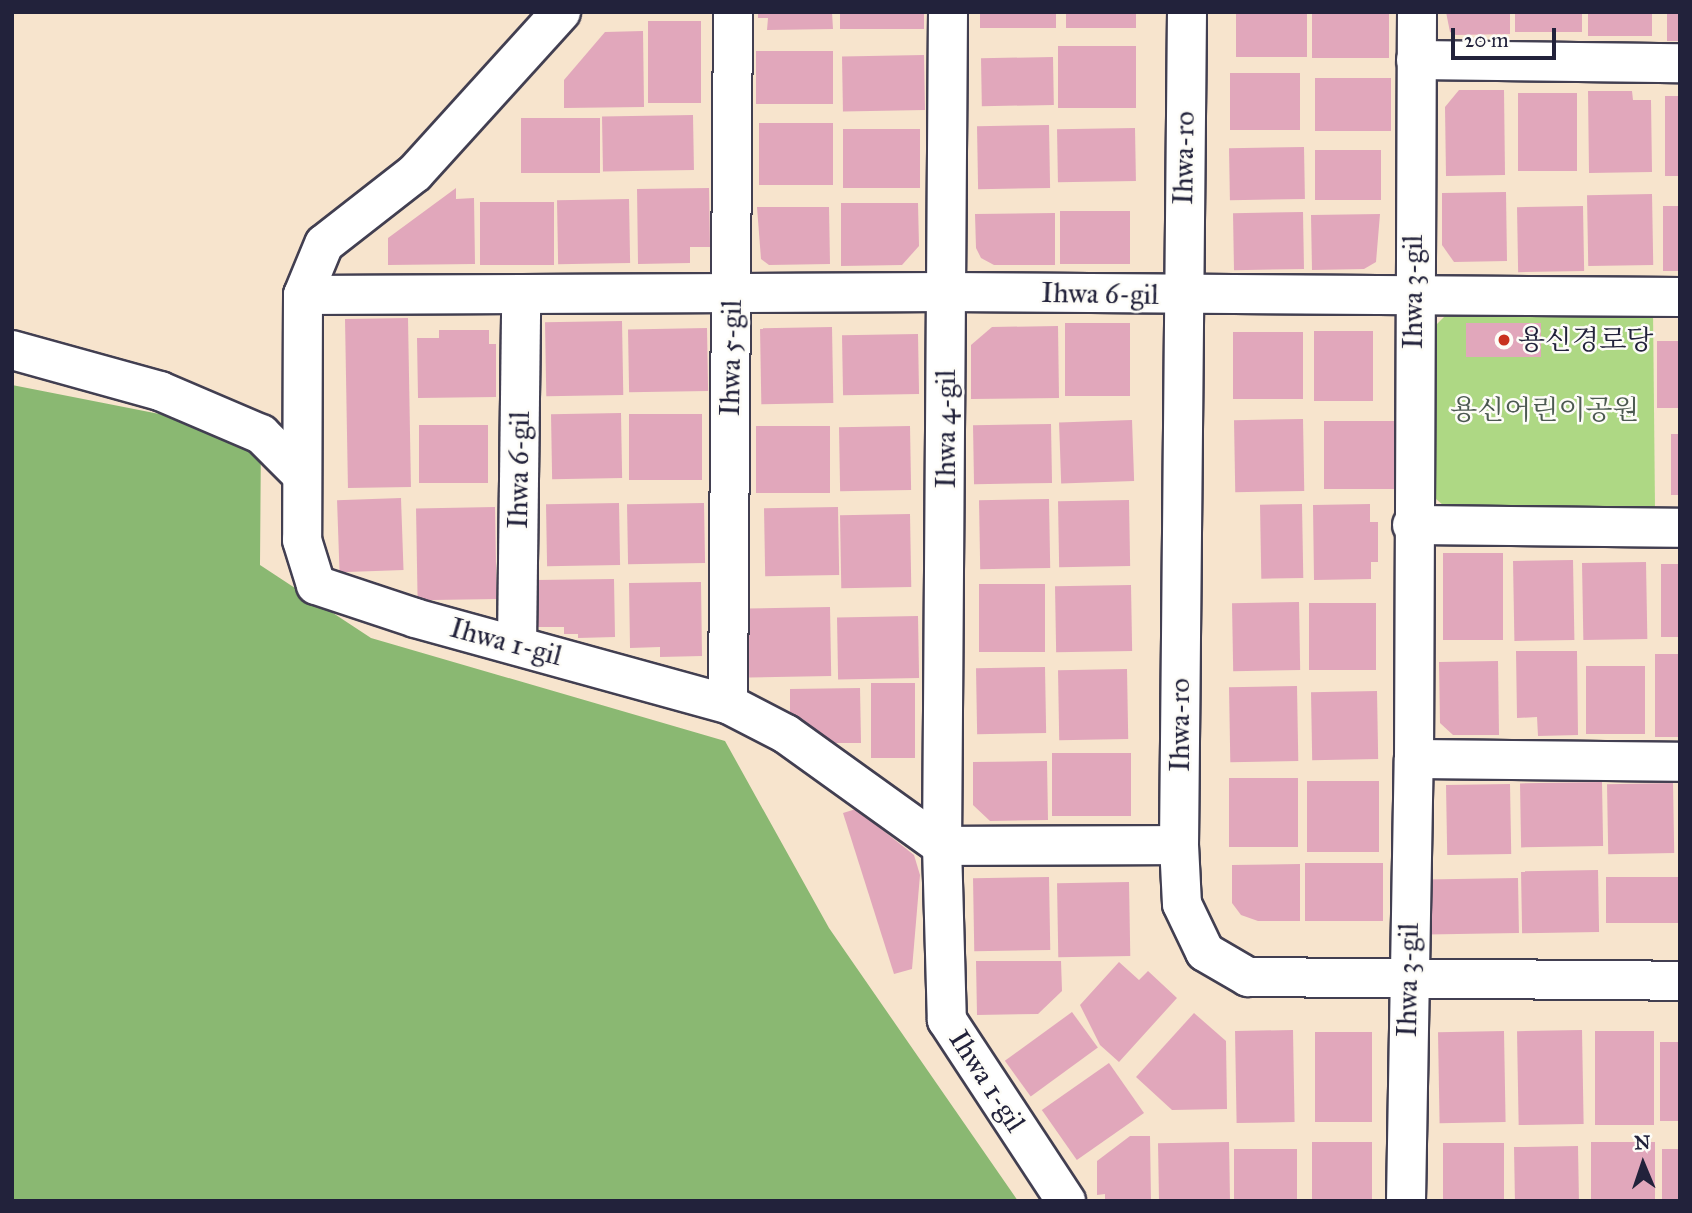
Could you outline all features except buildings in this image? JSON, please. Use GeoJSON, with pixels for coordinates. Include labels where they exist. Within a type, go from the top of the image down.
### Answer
{"type":"FeatureCollection","features":[{"type":"Feature","properties":{"kind":"street","name":"Ihwa 1-gil"},"geometry":{"type":"LineString","coordinates":[[561,12],[415,173],[324,244],[303,295],[302,540],[316,584],[517,645],[728,704],[786,734],[942,846],[947,1020],[1066,1201]]}},
{"type":"Feature","properties":{"kind":"street","name":"Ihwa 5-gil"},"geometry":{"type":"LineString","coordinates":[[728,704],[733,12]]}},
{"type":"Feature","properties":{"kind":"street","name":"Ihwa 4-gil"},"geometry":{"type":"LineString","coordinates":[[942,846],[948,12]]}},
{"type":"Feature","properties":{"kind":"street","name":"Ihwa-ro"},"geometry":{"type":"LineString","coordinates":[[1187,12],[1182,296],[1179,845],[1182,904],[1206,952],[1248,977],[1680,981]]}},
{"type":"Feature","properties":{"kind":"street","name":"Ihwa 3-gil"},"geometry":{"type":"LineString","coordinates":[[1406,1201],[1407,980],[1414,759],[1412,524],[1417,12]]}},
{"type":"Feature","properties":{"kind":"street"},"geometry":{"type":"LineString","coordinates":[[1416,60],[1680,64]]}},
{"type":"Feature","properties":{"kind":"street","name":"Ihwa 6-gil"},"geometry":{"type":"LineString","coordinates":[[303,295],[947,292],[1182,296],[1413,294],[1680,297]]}},
{"type":"Feature","properties":{"kind":"street","name":"Ihwa 6-gil"},"geometry":{"type":"LineString","coordinates":[[517,645],[521,296]]}},
{"type":"Feature","properties":{"kind":"street"},"geometry":{"type":"LineString","coordinates":[[12,350],[160,391],[261,434],[301,474]]}},
{"type":"Feature","properties":{"kind":"street"},"geometry":{"type":"LineString","coordinates":[[1412,524],[1680,528]]}},
{"type":"Feature","properties":{"kind":"street"},"geometry":{"type":"LineString","coordinates":[[1414,759],[1680,762]]}},
{"type":"Feature","properties":{"kind":"street"},"geometry":{"type":"LineString","coordinates":[[942,846],[1179,845]]}},
{"type":"Feature","properties":{"kind":"green space","name":"용신어린이공원"},"geometry":{"type":"Polygon","coordinates":[[[1653,310],[1655,508],[1450,511],[1436,499],[1435,326],[1448,313],[1653,310]]]}},
{"type":"Feature","properties":{"kind":"green space"},"geometry":{"type":"Polygon","coordinates":[[[12,385],[261,434],[260,565],[371,638],[725,741],[829,928],[1018,1201],[12,1201],[12,385]]]}},
{"type":"Feature","properties":{"kind":"place","name":"용신경로당"},"geometry":{"type":"Point","coordinates":[1504,340]}}]}
